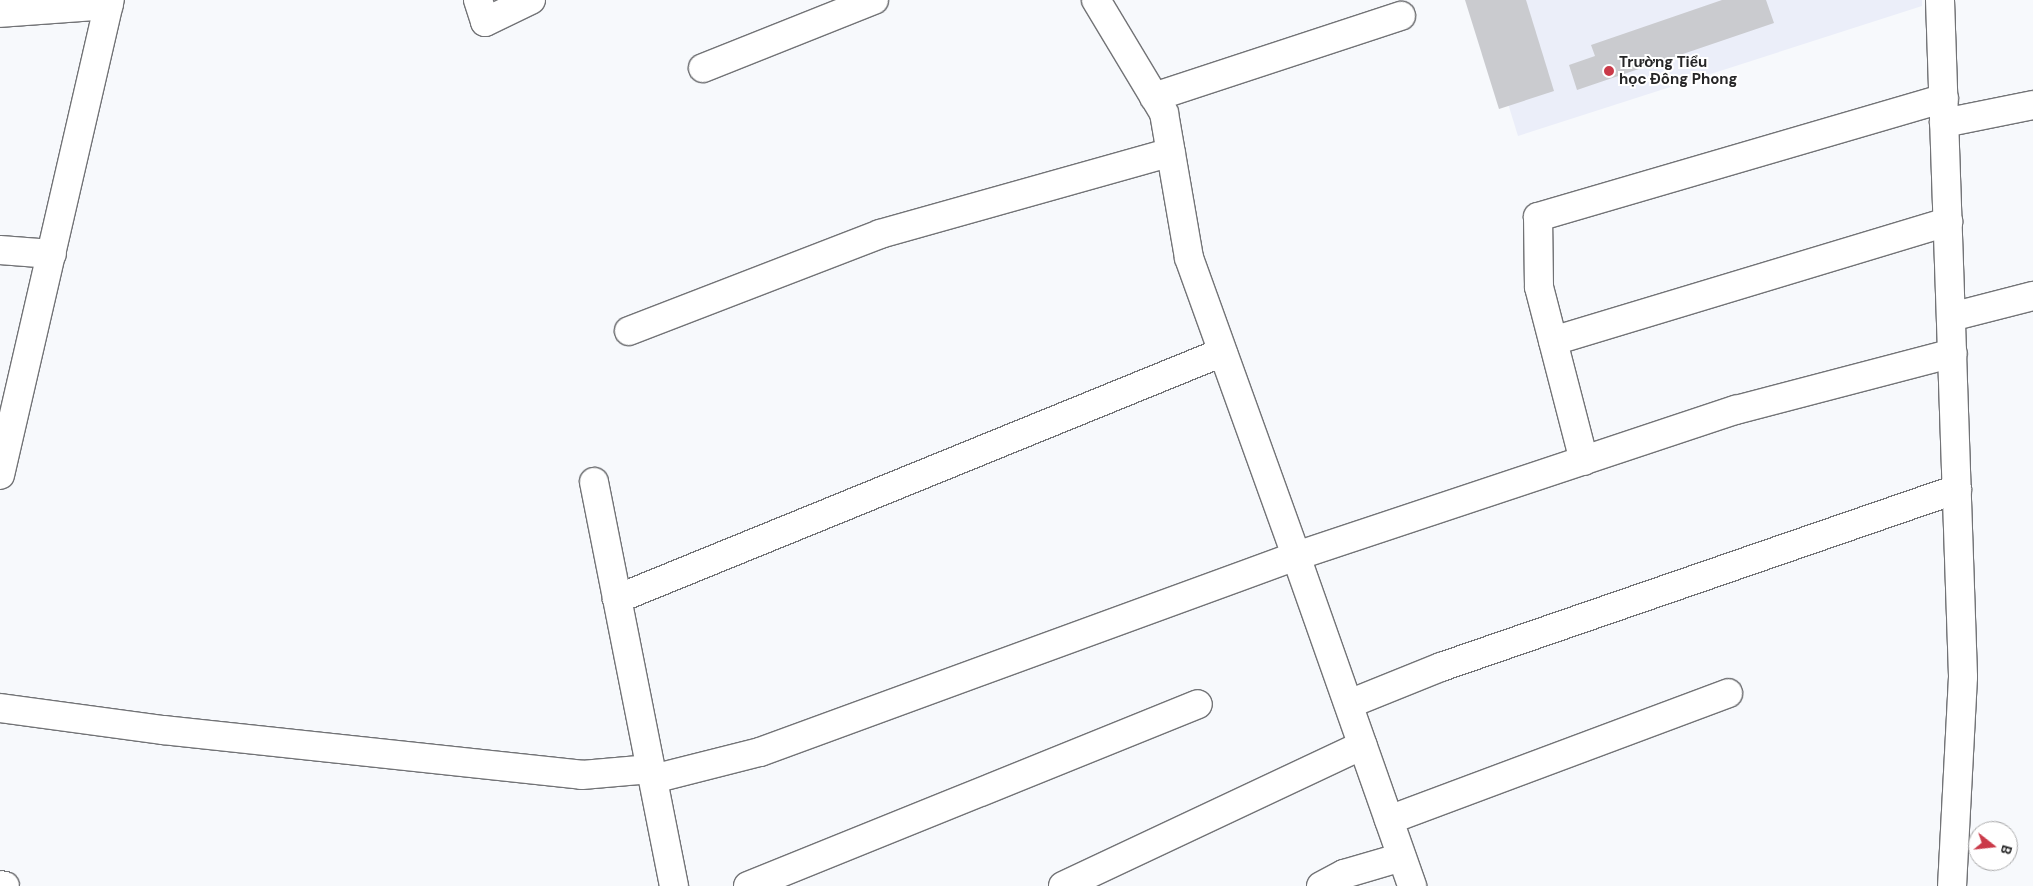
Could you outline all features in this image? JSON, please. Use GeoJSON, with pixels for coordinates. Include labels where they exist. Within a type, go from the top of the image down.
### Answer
{"type":"FeatureCollection","features":[{"type":"Feature","properties":{"kind":"street"},"geometry":{"type":"LineString","coordinates":[[478,0],[486,22],[531,0]]}},
{"type":"Feature","properties":{"kind":"street"},"geometry":{"type":"LineString","coordinates":[[703,68],[874,0]]}},
{"type":"Feature","properties":{"kind":"street"},"geometry":{"type":"LineString","coordinates":[[1096,0],[1164,113],[1189,258],[1412,886]]}},
{"type":"Feature","properties":{"kind":"street"},"geometry":{"type":"LineString","coordinates":[[1940,0],[1963,677],[1952,886]]}},
{"type":"Feature","properties":{"kind":"street"},"geometry":{"type":"LineString","coordinates":[[0,12],[110,3],[52,254],[10,387],[0,475]]}},
{"type":"Feature","properties":{"kind":"street"},"geometry":{"type":"LineString","coordinates":[[1154,97],[1401,16]]}},
{"type":"Feature","properties":{"kind":"street"},"geometry":{"type":"LineString","coordinates":[[1584,461],[1538,275],[1538,217],[1944,110],[2033,105]]}},
{"type":"Feature","properties":{"kind":"street"},"geometry":{"type":"LineString","coordinates":[[629,331],[880,234],[1171,152]]}},
{"type":"Feature","properties":{"kind":"street"},"geometry":{"type":"LineString","coordinates":[[1553,341],[1948,222]]}},
{"type":"Feature","properties":{"kind":"street"},"geometry":{"type":"LineString","coordinates":[[0,250],[52,254]]}},
{"type":"Feature","properties":{"kind":"street"},"geometry":{"type":"LineString","coordinates":[[1952,318],[2033,296]]}},
{"type":"Feature","properties":{"kind":"street"},"geometry":{"type":"LineString","coordinates":[[617,599],[1223,352]]}},
{"type":"Feature","properties":{"kind":"street"},"geometry":{"type":"LineString","coordinates":[[0,708],[162,730],[582,775],[652,774],[760,752],[1296,556],[1736,410],[1953,353]]}},
{"type":"Feature","properties":{"kind":"street"},"geometry":{"type":"LineString","coordinates":[[594,482],[674,886]]}},
{"type":"Feature","properties":{"kind":"street"},"geometry":{"type":"LineString","coordinates":[[1348,704],[1441,667],[1957,488]]}},
{"type":"Feature","properties":{"kind":"street"},"geometry":{"type":"LineString","coordinates":[[1390,820],[1728,693]]}},
{"type":"Feature","properties":{"kind":"street"},"geometry":{"type":"LineString","coordinates":[[748,886],[1198,704]]}},
{"type":"Feature","properties":{"kind":"street"},"geometry":{"type":"LineString","coordinates":[[1063,886],[1363,745]]}},
{"type":"Feature","properties":{"kind":"street"},"geometry":{"type":"LineString","coordinates":[[1321,886],[1344,874],[1402,857]]}},
{"type":"Feature","properties":{"kind":"street"},"geometry":{"type":"LineString","coordinates":[[0,885],[5,886]]}},
{"type":"Feature","properties":{"kind":"shaded area","name":"Trường Tiểu học Đông Phong"},"geometry":{"type":"Polygon","coordinates":[[[1476,0],[1922,0],[1922,6],[1518,136],[1476,0]]]}},
{"type":"Feature","properties":{"kind":"building"},"geometry":{"type":"Polygon","coordinates":[[[1465,0],[1526,0],[1554,91],[1499,109],[1465,0]]]}},
{"type":"Feature","properties":{"kind":"building"},"geometry":{"type":"Polygon","coordinates":[[[1722,0],[1766,0],[1774,23],[1577,90],[1569,65],[1595,56],[1591,45],[1722,0]]]}},
{"type":"Feature","properties":{"kind":"place","name":"Trường Tiểu học Đông Phong"},"geometry":{"type":"Point","coordinates":[1609,71]}}]}
